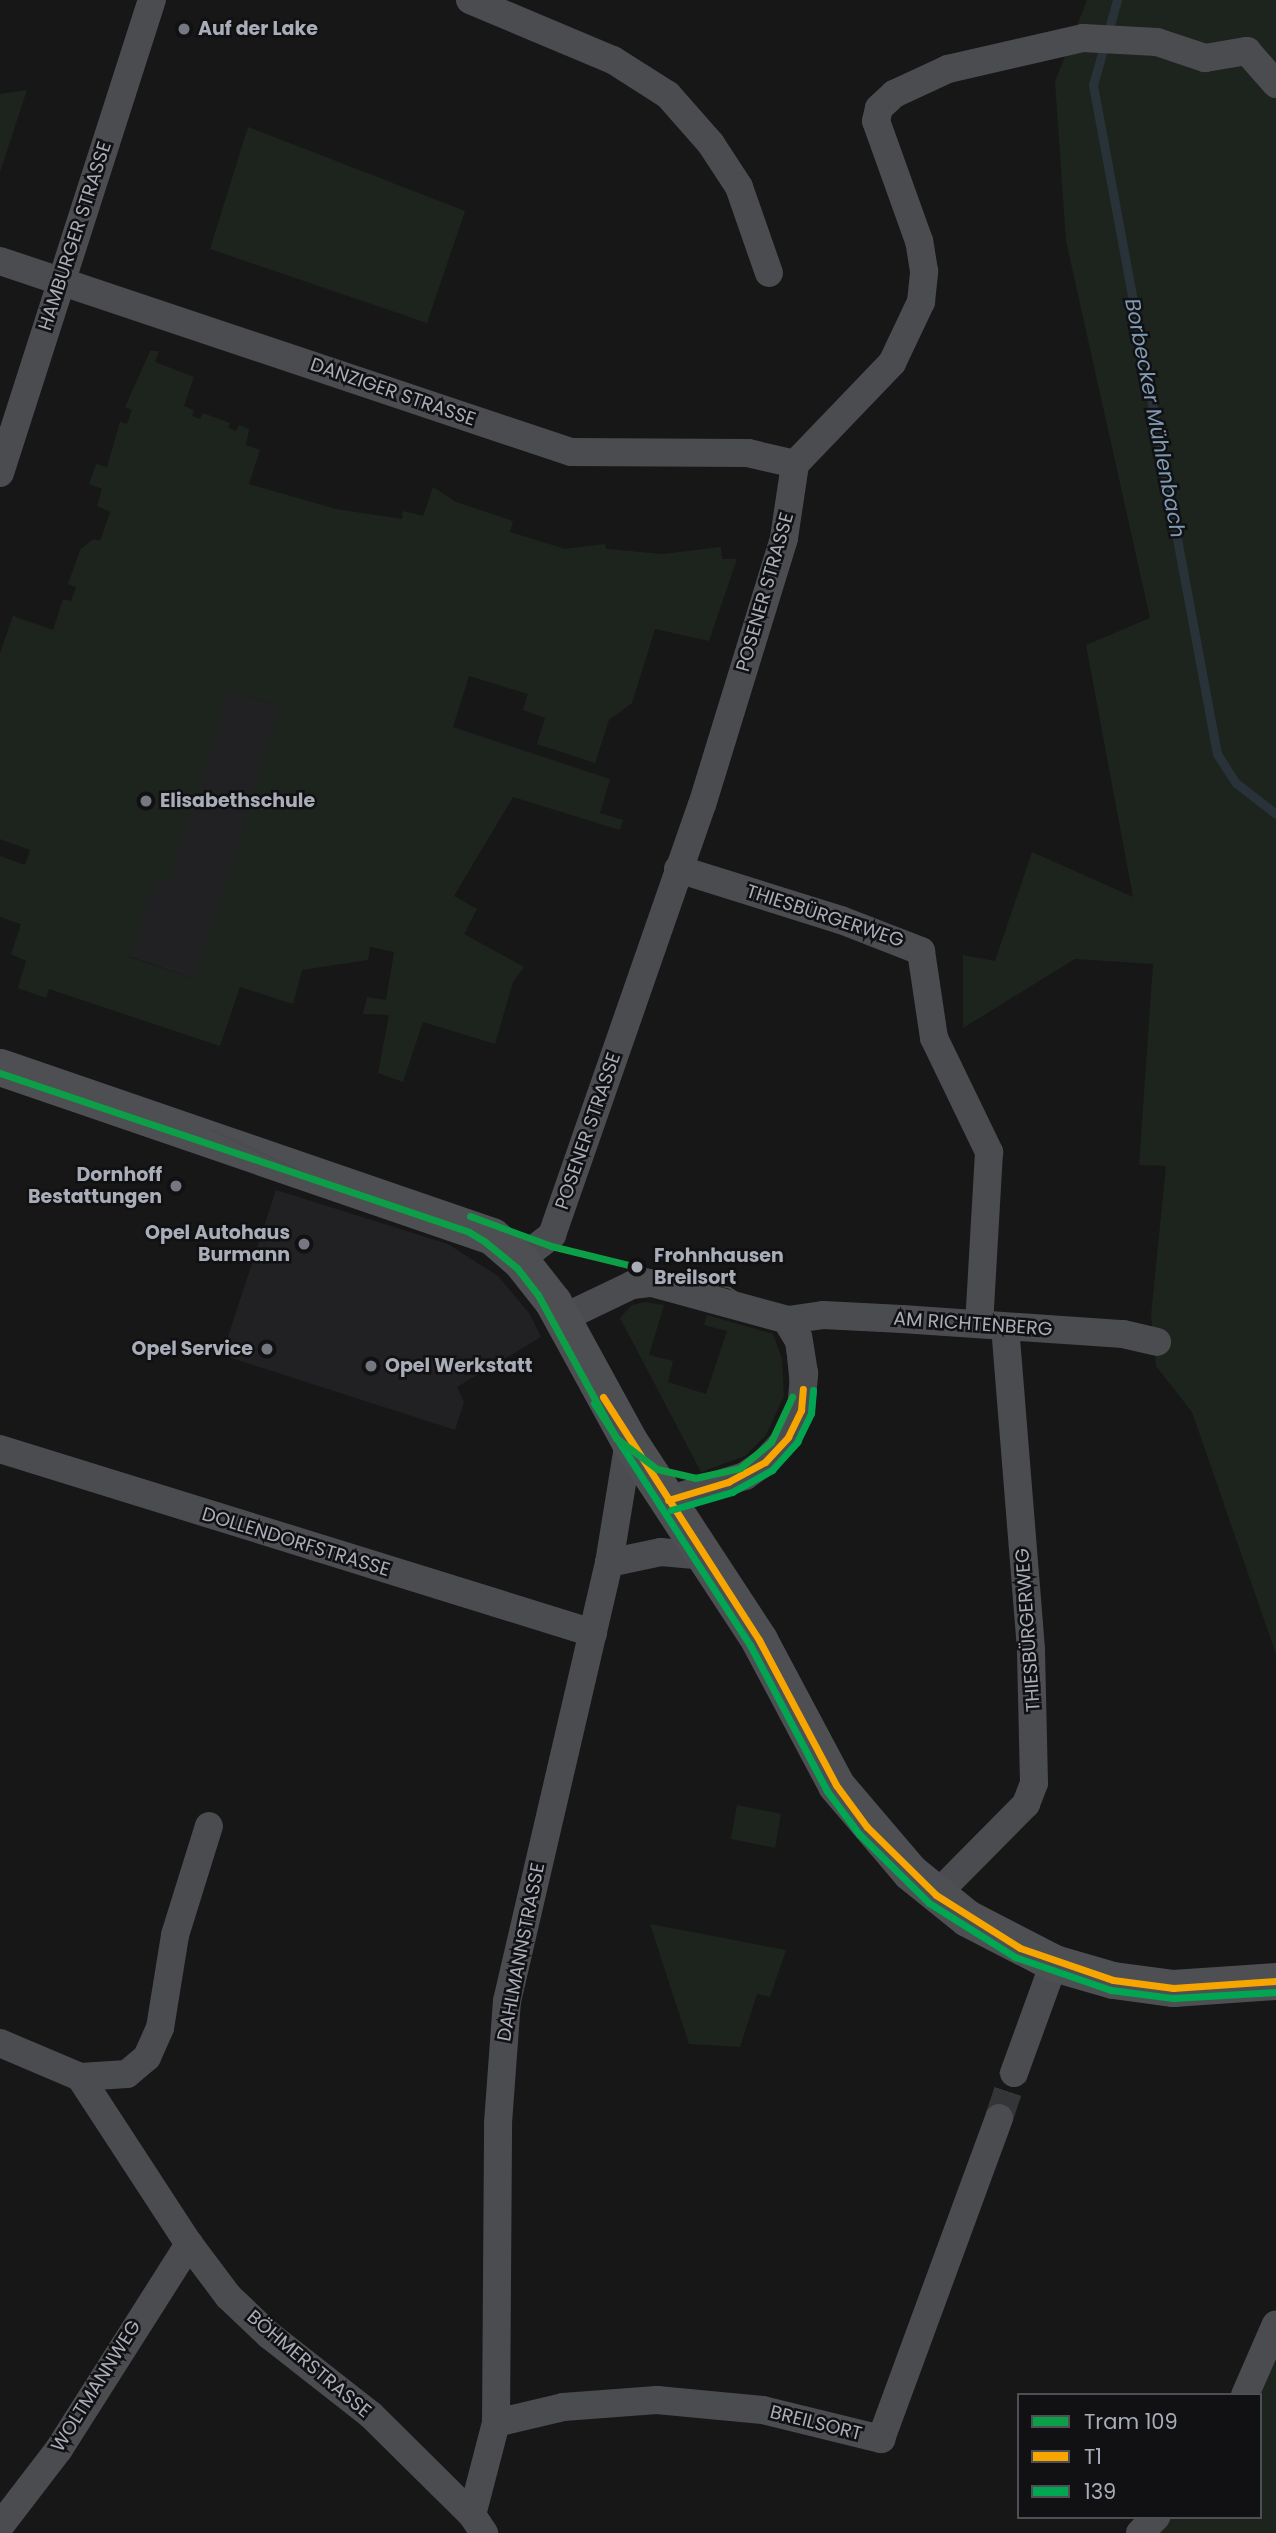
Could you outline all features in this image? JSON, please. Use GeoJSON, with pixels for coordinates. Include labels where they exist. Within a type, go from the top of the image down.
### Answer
{"type":"FeatureCollection","features":[{"type":"Feature","properties":{"kind":"main road"},"geometry":{"type":"LineString","coordinates":[[0,1067],[475,1227],[520,1261],[562,1319],[629,1441],[759,1640],[836,1785],[867,1827],[936,1895],[1020,1948],[1054,1964],[1113,1980],[1173,1988],[1276,1982]]}},
{"type":"Feature","properties":{"kind":"street","name":"HAMBURGER STRASSE"},"geometry":{"type":"LineString","coordinates":[[0,473],[152,0]]}},
{"type":"Feature","properties":{"kind":"street"},"geometry":{"type":"LineString","coordinates":[[470,0],[612,60],[668,95],[711,144],[739,187],[769,273]]}},
{"type":"Feature","properties":{"kind":"street"},"geometry":{"type":"LineString","coordinates":[[795,464],[892,363],[921,302],[924,271],[919,241],[876,121],[879,108],[894,94],[947,69],[1083,38],[1157,42],[1205,58],[1247,51],[1276,84]]}},
{"type":"Feature","properties":{"kind":"street","name":"DANZIGER STRASSE"},"geometry":{"type":"LineString","coordinates":[[0,261],[571,452],[748,453],[795,464]]}},
{"type":"Feature","properties":{"kind":"street","name":"POSENER STRASSE"},"geometry":{"type":"LineString","coordinates":[[520,1261],[552,1235],[678,869],[784,538],[795,464]]}},
{"type":"Feature","properties":{"kind":"street","name":"THIESBÜRGERWEG"},"geometry":{"type":"LineString","coordinates":[[678,869],[841,920],[921,951],[934,1038],[989,1152],[992,1326],[1031,1650],[1034,1783],[1026,1804],[936,1895]]}},
{"type":"Feature","properties":{"kind":"street","name":"AM RICHTENBERG"},"geometry":{"type":"LineString","coordinates":[[562,1319],[632,1285],[652,1283],[788,1320],[823,1315],[1124,1334],[1157,1342]]}},
{"type":"Feature","properties":{"kind":"street"},"geometry":{"type":"LineString","coordinates":[[668,1500],[745,1476],[788,1437],[801,1410],[804,1373],[798,1337],[788,1320]]}},
{"type":"Feature","properties":{"kind":"street","name":"DAHLMANNSTRASSE"},"geometry":{"type":"LineString","coordinates":[[478,2524],[496,2423],[500,2056],[518,1944],[609,1563],[629,1441]]}},
{"type":"Feature","properties":{"kind":"street","name":"DOLLENDORFSTRASSE"},"geometry":{"type":"LineString","coordinates":[[0,1449],[593,1633]]}},
{"type":"Feature","properties":{"kind":"street"},"geometry":{"type":"LineString","coordinates":[[609,1563],[661,1552],[706,1556]]}},
{"type":"Feature","properties":{"kind":"street"},"geometry":{"type":"LineString","coordinates":[[0,2043],[80,2077],[127,2074],[147,2057],[160,2028],[175,1935],[209,1826]]}},
{"type":"Feature","properties":{"kind":"street"},"geometry":{"type":"LineString","coordinates":[[1014,2073],[1054,1964]]}},
{"type":"Feature","properties":{"kind":"street","name":"BÖHMERSTRASSE"},"geometry":{"type":"LineString","coordinates":[[80,2077],[189,2244],[228,2295],[269,2335],[371,2415],[478,2524]]}},
{"type":"Feature","properties":{"kind":"street","name":"BREILSORT"},"geometry":{"type":"LineString","coordinates":[[496,2423],[564,2407],[657,2400],[763,2410],[881,2439],[999,2118]]}},
{"type":"Feature","properties":{"kind":"street","name":"WOLTMANNWEG"},"geometry":{"type":"LineString","coordinates":[[0,2526],[59,2449],[189,2244]]}},
{"type":"Feature","properties":{"kind":"street"},"geometry":{"type":"LineString","coordinates":[[1246,2393],[1276,2324]]}},
{"type":"Feature","properties":{"kind":"street"},"geometry":{"type":"LineString","coordinates":[[1140,2533],[1154,2519]]}},
{"type":"Feature","properties":{"kind":"shaded area"},"geometry":{"type":"Polygon","coordinates":[[[1087,0],[1276,0],[1276,1654],[1192,1412],[1156,1366],[1151,1315],[1166,1166],[1139,1165],[1153,964],[1075,959],[963,1028],[963,955],[995,961],[1032,852],[1133,897],[1086,645],[1150,618],[1066,241],[1055,82],[1087,0]]]}},
{"type":"Feature","properties":{"kind":"shaded area"},"geometry":{"type":"Polygon","coordinates":[[[27,90],[0,172],[0,94],[27,90]]]}},
{"type":"Feature","properties":{"kind":"shaded area"},"geometry":{"type":"Polygon","coordinates":[[[248,127],[465,211],[427,323],[210,249],[248,127]]]}},
{"type":"Feature","properties":{"kind":"shaded area"},"geometry":{"type":"Polygon","coordinates":[[[150,351],[159,351],[155,362],[194,377],[184,406],[194,410],[192,416],[200,419],[203,413],[230,423],[228,428],[236,431],[239,425],[249,429],[246,445],[260,450],[249,484],[336,509],[402,519],[403,511],[423,516],[433,487],[456,502],[513,521],[510,532],[565,549],[605,544],[606,549],[663,554],[721,547],[722,559],[737,559],[709,641],[655,629],[632,703],[609,720],[595,763],[537,744],[545,718],[523,710],[528,694],[469,676],[453,727],[610,779],[600,813],[623,820],[620,830],[513,797],[454,896],[477,909],[464,934],[524,967],[513,982],[495,1044],[423,1022],[403,1082],[378,1073],[389,1015],[363,1014],[367,997],[386,1000],[394,952],[370,947],[368,960],[302,970],[293,1004],[240,987],[220,1046],[49,989],[46,998],[18,988],[26,961],[11,954],[21,924],[0,917],[0,856],[25,865],[31,850],[0,839],[0,653],[13,616],[53,630],[63,599],[71,601],[76,587],[68,584],[80,550],[93,539],[100,541],[110,512],[97,506],[102,489],[89,484],[96,464],[107,467],[120,422],[127,424],[132,410],[125,407],[150,351]],[[229,690],[169,883],[155,879],[129,957],[196,979],[280,707],[229,690]]]}},
{"type":"Feature","properties":{"kind":"shaded area","name":"Elisabethschule"},"geometry":{"type":"Polygon","coordinates":[[[97,646],[319,720],[229,990],[8,916],[30,850],[0,839],[0,653],[97,646]]]}},
{"type":"Feature","properties":{"kind":"shaded area"},"geometry":{"type":"Polygon","coordinates":[[[276,1190],[448,1244],[498,1276],[529,1313],[541,1337],[457,1387],[464,1402],[455,1430],[222,1355],[276,1190]]]}},
{"type":"Feature","properties":{"kind":"shaded area"},"geometry":{"type":"Polygon","coordinates":[[[645,1302],[664,1305],[649,1355],[673,1361],[668,1382],[706,1394],[727,1331],[704,1325],[707,1315],[773,1334],[782,1359],[784,1396],[766,1435],[745,1456],[701,1472],[620,1318],[632,1305],[645,1302]]]}},
{"type":"Feature","properties":{"kind":"shaded area"},"geometry":{"type":"Polygon","coordinates":[[[737,1805],[781,1814],[775,1848],[731,1839],[737,1805]]]}},
{"type":"Feature","properties":{"kind":"shaded area"},"geometry":{"type":"Polygon","coordinates":[[[650,1924],[786,1950],[770,1997],[757,1994],[740,2047],[689,2044],[650,1924]]]}},
{"type":"Feature","properties":{"kind":"shaded area"},"geometry":{"type":"Polygon","coordinates":[[[1276,2356],[1276,2533],[1147,2533],[1160,2519],[1262,2519],[1261,2393],[1276,2356]]]}},
{"type":"Feature","properties":{"kind":"waterway","name":"Borbecker Mühlenbach"},"geometry":{"type":"LineString","coordinates":[[1117,0],[1093,85],[1217,754],[1236,783],[1276,814]]}},
{"type":"Feature","properties":{"kind":"tunnel"},"geometry":{"type":"LineString","coordinates":[[999,2118],[1014,2073]]}},
{"type":"Feature","properties":{"kind":"tram line","name":"109"},"geometry":{"type":"LineString","coordinates":[[0,1073],[469,1232],[484,1241],[517,1268],[538,1295],[616,1438],[657,1469],[695,1478],[740,1468],[771,1442],[792,1397]]}},
{"type":"Feature","properties":{"kind":"tram line"},"geometry":{"type":"LineString","coordinates":[[212,1130],[325,1183]]}},
{"type":"Feature","properties":{"kind":"tram line","name":"109"},"geometry":{"type":"LineString","coordinates":[[470,1216],[551,1246],[637,1267]]}},
{"type":"Feature","properties":{"kind":"tram line"},"geometry":{"type":"LineString","coordinates":[[637,1267],[730,1288],[767,1313],[787,1346],[792,1397]]}},
{"type":"Feature","properties":{"kind":"transit line","name":"T1"},"geometry":{"type":"LineString","coordinates":[[668,1500],[728,1482],[765,1462],[788,1437],[801,1410],[803,1389]]}},
{"type":"Feature","properties":{"kind":"transit line","name":"139"},"geometry":{"type":"LineString","coordinates":[[671,1510],[732,1492],[772,1470],[797,1442],[811,1413],[813,1390]]}},
{"type":"Feature","properties":{"kind":"transit line","name":"T1"},"geometry":{"type":"LineString","coordinates":[[603,1397],[759,1640],[836,1785],[867,1827],[936,1895],[1020,1948],[1113,1980],[1173,1988],[1276,1981]]}},
{"type":"Feature","properties":{"kind":"transit line","name":"139"},"geometry":{"type":"LineString","coordinates":[[594,1403],[750,1645],[827,1791],[859,1834],[929,1903],[1015,1957],[1111,1990],[1173,1998],[1276,1992]]}},
{"type":"Feature","properties":{"kind":"place","name":"Auf der Lake"},"geometry":{"type":"Point","coordinates":[184,29]}},
{"type":"Feature","properties":{"kind":"place","name":"Elisabethschule"},"geometry":{"type":"Point","coordinates":[146,801]}},
{"type":"Feature","properties":{"kind":"place","name":"Dornhoff Bestattungen"},"geometry":{"type":"Point","coordinates":[176,1186]}},
{"type":"Feature","properties":{"kind":"place","name":"Opel Autohaus Burmann"},"geometry":{"type":"Point","coordinates":[304,1244]}},
{"type":"Feature","properties":{"kind":"place","name":"Frohnhausen Breilsort"},"geometry":{"type":"Point","coordinates":[637,1267]}},
{"type":"Feature","properties":{"kind":"place","name":"Opel Service"},"geometry":{"type":"Point","coordinates":[267,1349]}},
{"type":"Feature","properties":{"kind":"place","name":"Opel Werkstatt"},"geometry":{"type":"Point","coordinates":[371,1366]}}]}
